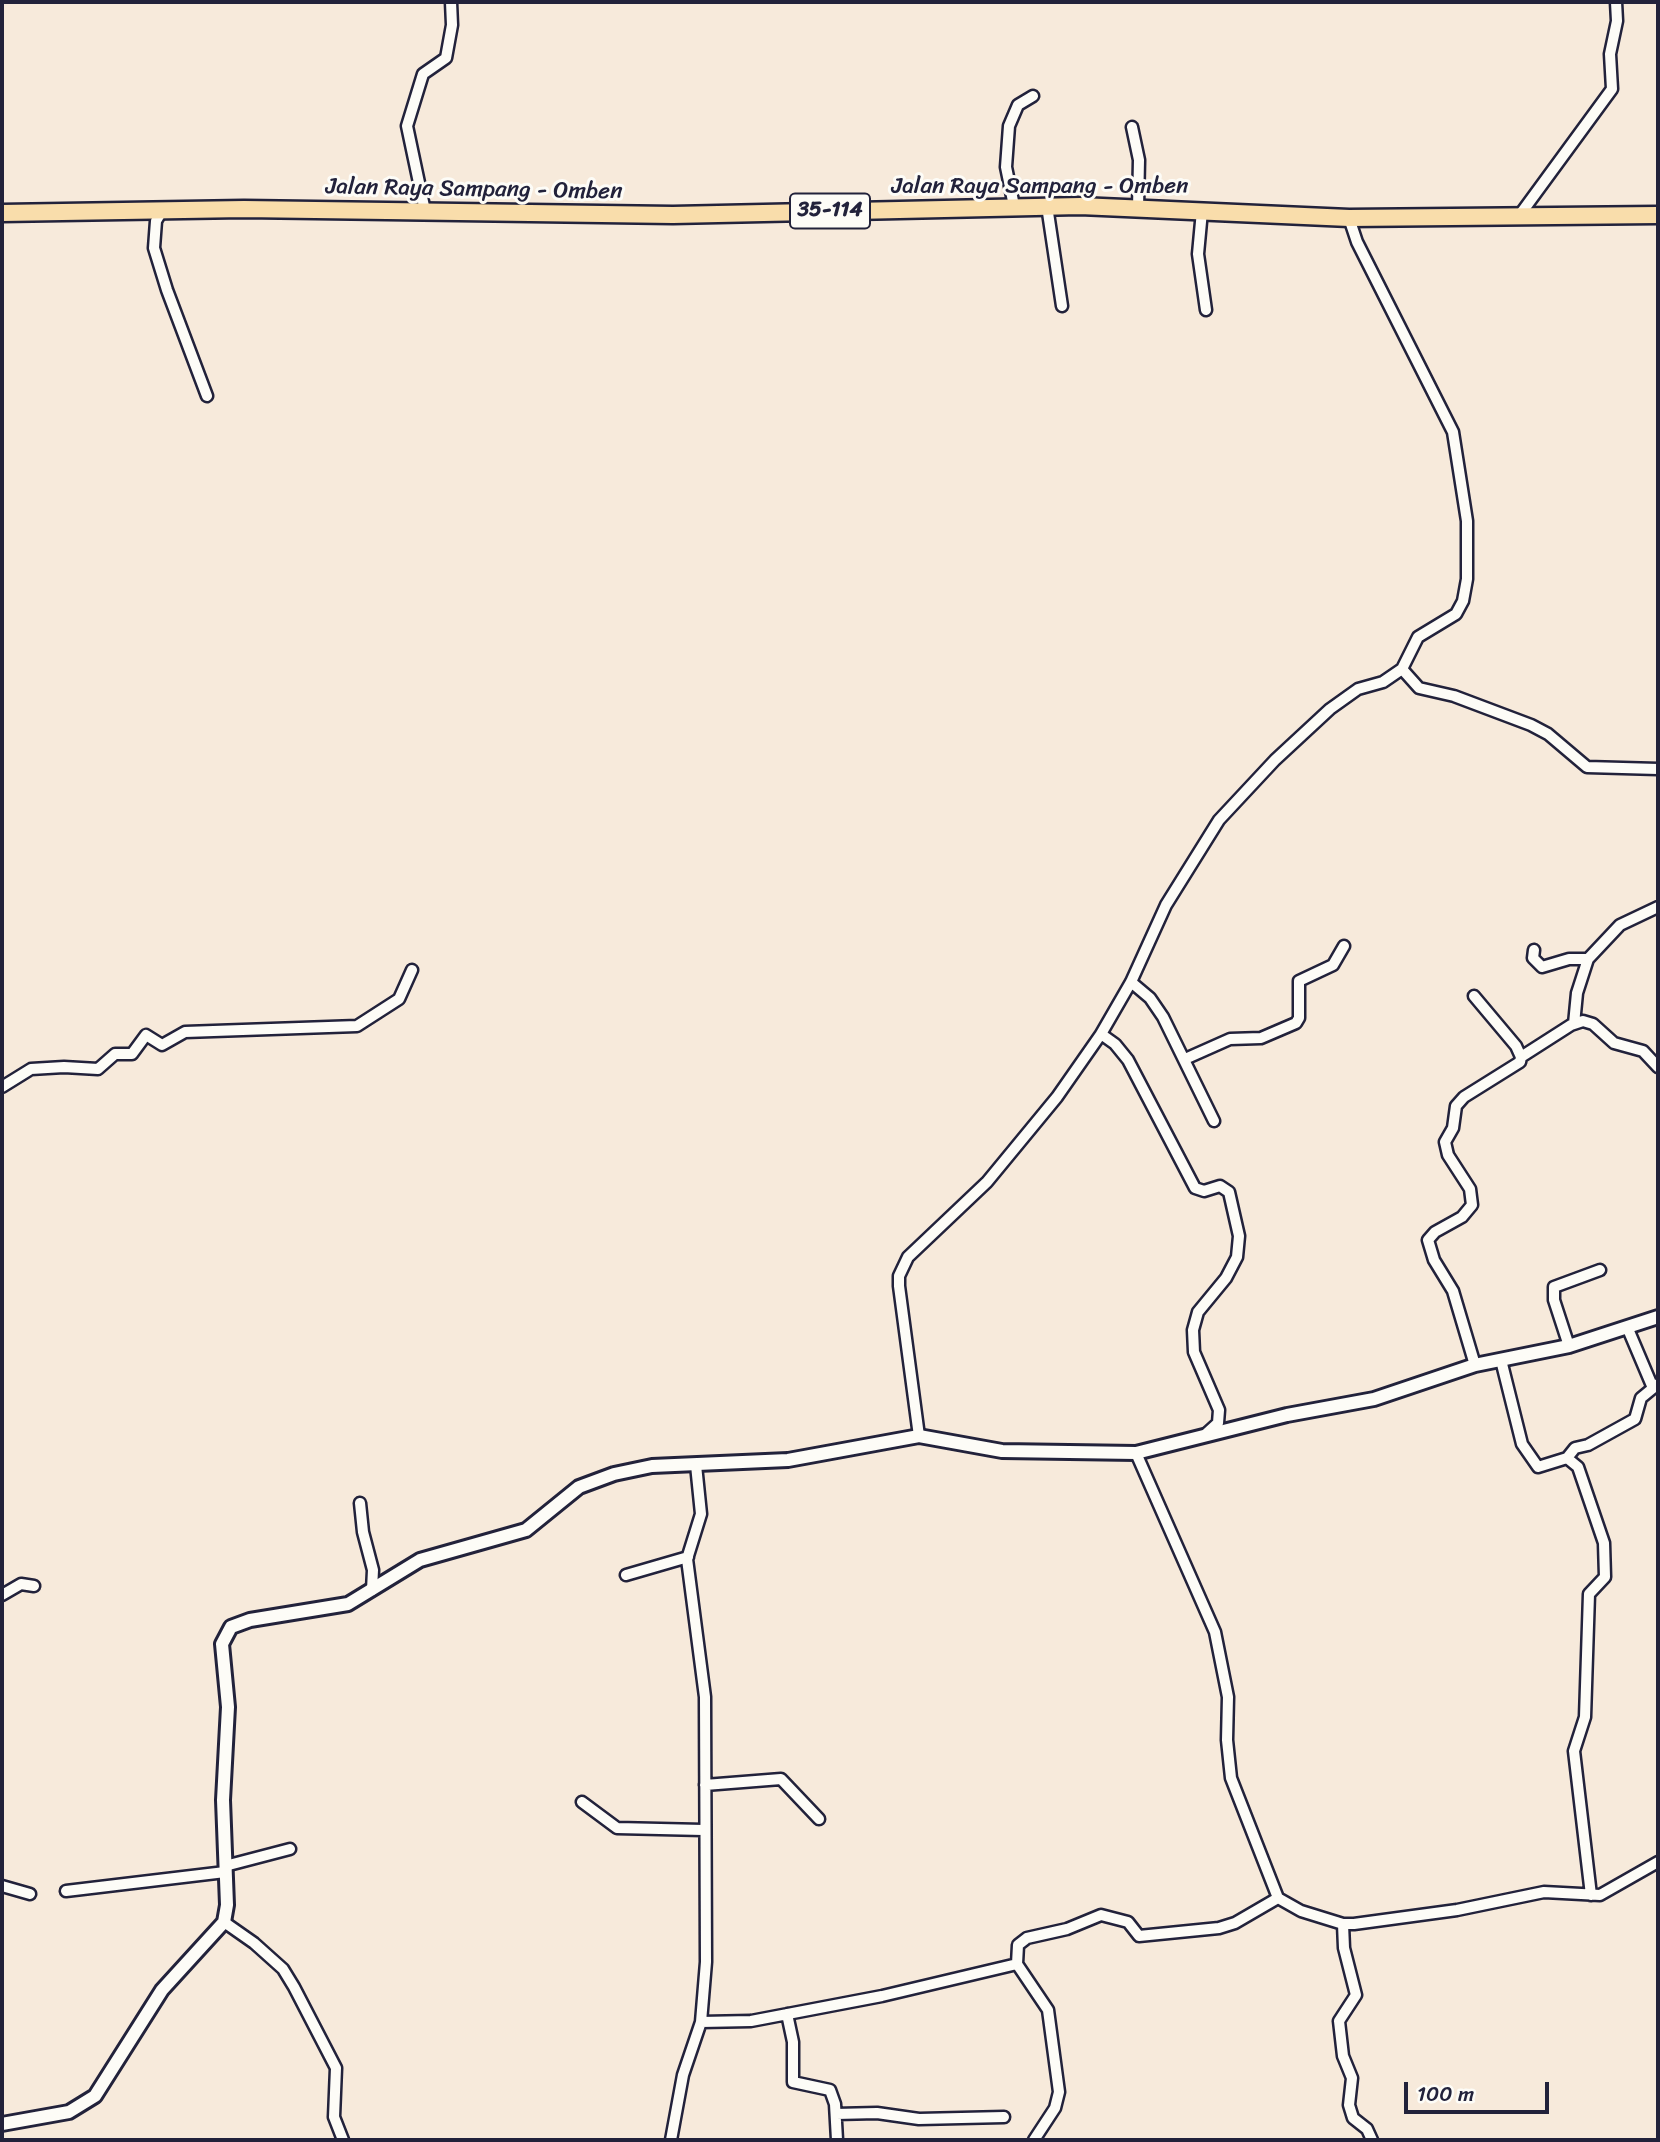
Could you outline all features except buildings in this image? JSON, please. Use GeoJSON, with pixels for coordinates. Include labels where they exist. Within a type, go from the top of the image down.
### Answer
{"type":"FeatureCollection","features":[{"type":"Feature","properties":{"kind":"main road","name":"Jalan Raya Sampang - Omben"},"geometry":{"type":"LineString","coordinates":[[2,213],[425,211],[673,215],[1047,206],[1349,218],[1658,215]]}},
{"type":"Feature","properties":{"kind":"street"},"geometry":{"type":"LineString","coordinates":[[425,211],[407,126],[423,74],[446,58],[452,25],[451,2]]}},
{"type":"Feature","properties":{"kind":"street"},"geometry":{"type":"LineString","coordinates":[[1519,216],[1612,89],[1610,54],[1616,2]]}},
{"type":"Feature","properties":{"kind":"street"},"geometry":{"type":"LineString","coordinates":[[1014,206],[1006,167],[1009,125],[1018,106],[1033,96]]}},
{"type":"Feature","properties":{"kind":"street"},"geometry":{"type":"LineString","coordinates":[[1132,127],[1139,160],[1138,208]]}},
{"type":"Feature","properties":{"kind":"street"},"geometry":{"type":"LineString","coordinates":[[1047,206],[1062,306]]}},
{"type":"Feature","properties":{"kind":"street"},"geometry":{"type":"LineString","coordinates":[[162,211],[156,221],[154,248],[207,396]]}},
{"type":"Feature","properties":{"kind":"street"},"geometry":{"type":"LineString","coordinates":[[1202,211],[1198,254],[1206,310]]}},
{"type":"Feature","properties":{"kind":"street"},"geometry":{"type":"LineString","coordinates":[[919,1436],[900,1297],[899,1276],[908,1257],[987,1182],[1057,1097],[1101,1034],[1131,982],[1166,905],[1219,820],[1276,760],[1330,709],[1358,689],[1383,682],[1402,670],[1418,637],[1459,610],[1467,579],[1468,521],[1456,443],[1448,419],[1363,254],[1349,218]]}},
{"type":"Feature","properties":{"kind":"street"},"geometry":{"type":"LineString","coordinates":[[1402,670],[1419,688],[1454,696],[1531,725],[1548,734],[1587,767],[1658,769]]}},
{"type":"Feature","properties":{"kind":"street"},"geometry":{"type":"LineString","coordinates":[[1574,1024],[1577,993],[1588,959],[1620,925],[1658,907]]}},
{"type":"Feature","properties":{"kind":"street"},"geometry":{"type":"LineString","coordinates":[[1185,1059],[1230,1039],[1261,1038],[1296,1023],[1300,1018],[1299,981],[1333,965],[1344,946]]}},
{"type":"Feature","properties":{"kind":"street"},"geometry":{"type":"LineString","coordinates":[[1534,950],[1536,962],[1542,967],[1569,959],[1588,959]]}},
{"type":"Feature","properties":{"kind":"street"},"geometry":{"type":"LineString","coordinates":[[2,1087],[31,1069],[100,1068],[115,1054],[132,1054],[146,1035],[162,1045],[185,1032],[357,1026],[400,999],[412,970]]}},
{"type":"Feature","properties":{"kind":"street"},"geometry":{"type":"LineString","coordinates":[[1131,982],[1150,998],[1163,1017],[1214,1121]]}},
{"type":"Feature","properties":{"kind":"street"},"geometry":{"type":"LineString","coordinates":[[1474,996],[1516,1046],[1521,1057]]}},
{"type":"Feature","properties":{"kind":"street"},"geometry":{"type":"LineString","coordinates":[[1475,1365],[1459,1307],[1428,1246],[1428,1240],[1435,1232],[1462,1217],[1472,1205],[1470,1189],[1446,1149],[1445,1142],[1453,1128],[1456,1105],[1464,1097],[1520,1062],[1521,1057],[1583,1021],[1593,1024],[1614,1043],[1643,1051],[1658,1067]]}},
{"type":"Feature","properties":{"kind":"street"},"geometry":{"type":"LineString","coordinates":[[1101,1034],[1115,1044],[1128,1060],[1195,1188],[1204,1191],[1220,1186],[1229,1192],[1239,1236],[1237,1257],[1226,1278],[1198,1312],[1193,1330],[1194,1352],[1219,1410],[1218,1423],[1207,1433]]}},
{"type":"Feature","properties":{"kind":"street"},"geometry":{"type":"LineString","coordinates":[[1569,1346],[1554,1300],[1554,1287],[1600,1270]]}},
{"type":"Feature","properties":{"kind":"street"},"geometry":{"type":"LineString","coordinates":[[2,2124],[69,2112],[94,2096],[162,1990],[224,1922],[227,1905],[223,1800],[228,1707],[222,1644],[231,1627],[250,1620],[337,1607],[372,1590],[420,1560],[526,1530],[586,1484],[652,1466],[788,1460],[919,1436],[1002,1451],[1136,1453],[1207,1433],[1374,1399],[1475,1365],[1569,1346],[1628,1329],[1658,1317]]}},
{"type":"Feature","properties":{"kind":"street"},"geometry":{"type":"LineString","coordinates":[[1501,1360],[1519,1437],[1535,1464],[1542,1468],[1567,1458],[1575,1448],[1588,1445],[1636,1419],[1638,1403],[1656,1386],[1628,1329]]}},
{"type":"Feature","properties":{"kind":"street"},"geometry":{"type":"LineString","coordinates":[[1136,1453],[1215,1632],[1228,1697],[1227,1749],[1231,1778],[1278,1898],[1301,1912],[1343,1924],[1413,1917],[1544,1892],[1591,1895],[1620,1886],[1658,1862]]}},
{"type":"Feature","properties":{"kind":"street"},"geometry":{"type":"LineString","coordinates":[[1567,1458],[1581,1473],[1605,1557],[1604,1580],[1589,1594],[1584,1717],[1574,1751],[1591,1895]]}},
{"type":"Feature","properties":{"kind":"street"},"geometry":{"type":"LineString","coordinates":[[671,2140],[683,2075],[701,2022],[706,1962],[705,1697],[688,1557],[701,1514],[696,1465]]}},
{"type":"Feature","properties":{"kind":"street"},"geometry":{"type":"LineString","coordinates":[[360,1503],[363,1532],[373,1570],[372,1590]]}},
{"type":"Feature","properties":{"kind":"street"},"geometry":{"type":"LineString","coordinates":[[626,1575],[688,1557]]}},
{"type":"Feature","properties":{"kind":"street"},"geometry":{"type":"LineString","coordinates":[[2,1595],[21,1584],[34,1586]]}},
{"type":"Feature","properties":{"kind":"street"},"geometry":{"type":"LineString","coordinates":[[705,1785],[781,1779],[819,1819]]}},
{"type":"Feature","properties":{"kind":"street"},"geometry":{"type":"LineString","coordinates":[[582,1802],[617,1828],[704,1830]]}},
{"type":"Feature","properties":{"kind":"street"},"geometry":{"type":"LineString","coordinates":[[66,1891],[225,1869],[290,1849]]}},
{"type":"Feature","properties":{"kind":"street"},"geometry":{"type":"LineString","coordinates":[[2,1886],[30,1894]]}},
{"type":"Feature","properties":{"kind":"street"},"geometry":{"type":"LineString","coordinates":[[1034,2140],[1058,2101],[1056,2053],[1048,2010],[1017,1965],[1017,1951],[1022,1941],[1067,1929],[1096,1915],[1128,1922],[1136,1934],[1142,1936],[1227,1926],[1278,1898]]}},
{"type":"Feature","properties":{"kind":"street"},"geometry":{"type":"LineString","coordinates":[[224,1922],[254,1943],[283,1969],[294,1987],[336,2068],[334,2117],[343,2140]]}},
{"type":"Feature","properties":{"kind":"street"},"geometry":{"type":"LineString","coordinates":[[1343,1924],[1344,1948],[1356,1995],[1354,2002],[1339,2018],[1343,2056],[1352,2078],[1349,2105],[1353,2118],[1367,2129],[1372,2140]]}},
{"type":"Feature","properties":{"kind":"street"},"geometry":{"type":"LineString","coordinates":[[701,2022],[751,2021],[1017,1965]]}},
{"type":"Feature","properties":{"kind":"street"},"geometry":{"type":"LineString","coordinates":[[787,2014],[793,2042],[793,2082],[799,2086],[827,2087],[832,2095],[836,2114],[837,2140]]}},
{"type":"Feature","properties":{"kind":"street"},"geometry":{"type":"LineString","coordinates":[[836,2114],[877,2113],[919,2119],[1004,2117]]}}]}
